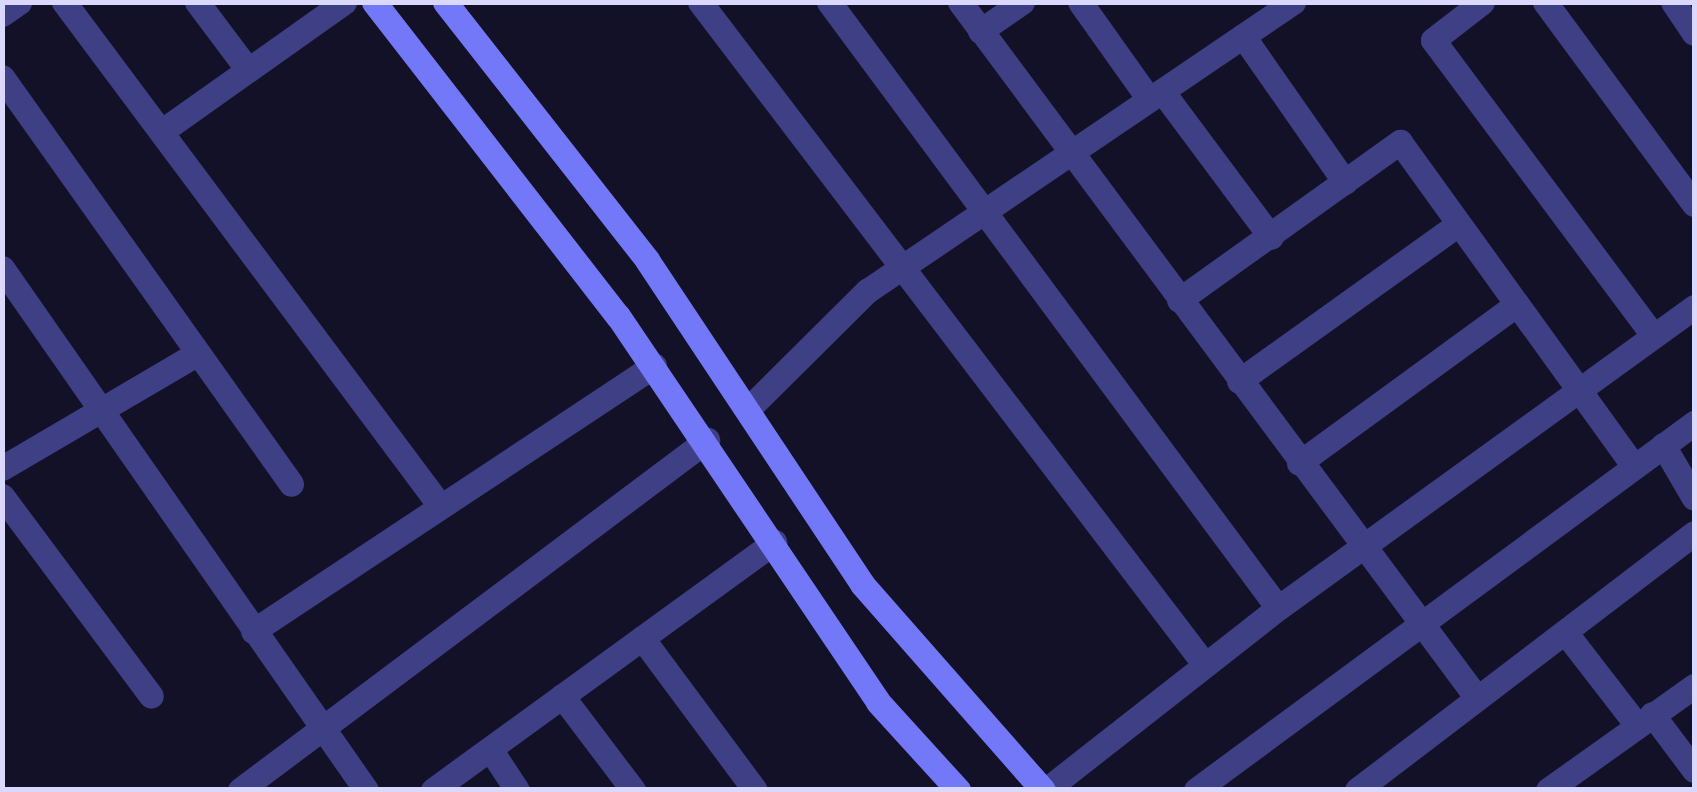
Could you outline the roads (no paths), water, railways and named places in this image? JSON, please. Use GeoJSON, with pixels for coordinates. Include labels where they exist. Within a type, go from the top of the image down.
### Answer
{"type":"FeatureCollection","features":[{"type":"Feature","properties":{"kind":"main road"},"geometry":{"type":"LineString","coordinates":[[374,2],[654,366],[707,440],[878,702],[958,790]]}},
{"type":"Feature","properties":{"kind":"main road"},"geometry":{"type":"LineString","coordinates":[[445,2],[646,260],[862,584],[1045,790]]}},
{"type":"Feature","properties":{"kind":"street"},"geometry":{"type":"LineString","coordinates":[[2,14],[19,2]]}},
{"type":"Feature","properties":{"kind":"street"},"geometry":{"type":"LineString","coordinates":[[64,2],[438,503]]}},
{"type":"Feature","properties":{"kind":"street"},"geometry":{"type":"LineString","coordinates":[[197,2],[248,70]]}},
{"type":"Feature","properties":{"kind":"street"},"geometry":{"type":"LineString","coordinates":[[162,131],[344,2]]}},
{"type":"Feature","properties":{"kind":"street"},"geometry":{"type":"LineString","coordinates":[[700,2],[900,269],[1206,664]]}},
{"type":"Feature","properties":{"kind":"street"},"geometry":{"type":"LineString","coordinates":[[828,2],[1278,608]]}},
{"type":"Feature","properties":{"kind":"street"},"geometry":{"type":"LineString","coordinates":[[960,2],[1418,625],[1477,698]]}},
{"type":"Feature","properties":{"kind":"street"},"geometry":{"type":"LineString","coordinates":[[980,31],[1022,2]]}},
{"type":"Feature","properties":{"kind":"street"},"geometry":{"type":"LineString","coordinates":[[1080,2],[1270,237]]}},
{"type":"Feature","properties":{"kind":"street"},"geometry":{"type":"LineString","coordinates":[[1482,2],[1433,40],[1654,336]]}},
{"type":"Feature","properties":{"kind":"street"},"geometry":{"type":"LineString","coordinates":[[1545,2],[1694,204]]}},
{"type":"Feature","properties":{"kind":"street"},"geometry":{"type":"LineString","coordinates":[[1673,2],[1694,33]]}},
{"type":"Feature","properties":{"kind":"street"},"geometry":{"type":"LineString","coordinates":[[748,409],[867,291],[1293,3]]}},
{"type":"Feature","properties":{"kind":"street"},"geometry":{"type":"LineString","coordinates":[[1244,36],[1345,182]]}},
{"type":"Feature","properties":{"kind":"street"},"geometry":{"type":"LineString","coordinates":[[2,77],[292,484]]}},
{"type":"Feature","properties":{"kind":"street"},"geometry":{"type":"LineString","coordinates":[[1180,300],[1400,142],[1634,467]]}},
{"type":"Feature","properties":{"kind":"street"},"geometry":{"type":"LineString","coordinates":[[1239,381],[1458,224]]}},
{"type":"Feature","properties":{"kind":"street"},"geometry":{"type":"LineString","coordinates":[[2,268],[366,790]]}},
{"type":"Feature","properties":{"kind":"street"},"geometry":{"type":"LineString","coordinates":[[1299,463],[1516,305]]}},
{"type":"Feature","properties":{"kind":"street"},"geometry":{"type":"LineString","coordinates":[[1045,790],[1278,608],[1694,307]]}},
{"type":"Feature","properties":{"kind":"street"},"geometry":{"type":"LineString","coordinates":[[2,468],[198,353]]}},
{"type":"Feature","properties":{"kind":"street"},"geometry":{"type":"LineString","coordinates":[[254,631],[438,503],[654,366]]}},
{"type":"Feature","properties":{"kind":"street"},"geometry":{"type":"LineString","coordinates":[[1196,790],[1694,422]]}},
{"type":"Feature","properties":{"kind":"street"},"geometry":{"type":"LineString","coordinates":[[240,790],[707,440]]}},
{"type":"Feature","properties":{"kind":"street"},"geometry":{"type":"LineString","coordinates":[[1664,445],[1694,498]]}},
{"type":"Feature","properties":{"kind":"street"},"geometry":{"type":"LineString","coordinates":[[2,496],[151,696]]}},
{"type":"Feature","properties":{"kind":"street"},"geometry":{"type":"LineString","coordinates":[[1357,790],[1694,533]]}},
{"type":"Feature","properties":{"kind":"street"},"geometry":{"type":"LineString","coordinates":[[433,790],[774,542]]}},
{"type":"Feature","properties":{"kind":"street"},"geometry":{"type":"LineString","coordinates":[[1565,632],[1694,770]]}},
{"type":"Feature","properties":{"kind":"street"},"geometry":{"type":"LineString","coordinates":[[642,638],[754,790]]}},
{"type":"Feature","properties":{"kind":"street"},"geometry":{"type":"LineString","coordinates":[[1548,790],[1694,686]]}},
{"type":"Feature","properties":{"kind":"street"},"geometry":{"type":"LineString","coordinates":[[562,696],[633,790]]}},
{"type":"Feature","properties":{"kind":"street"},"geometry":{"type":"LineString","coordinates":[[490,749],[517,790]]}}]}
